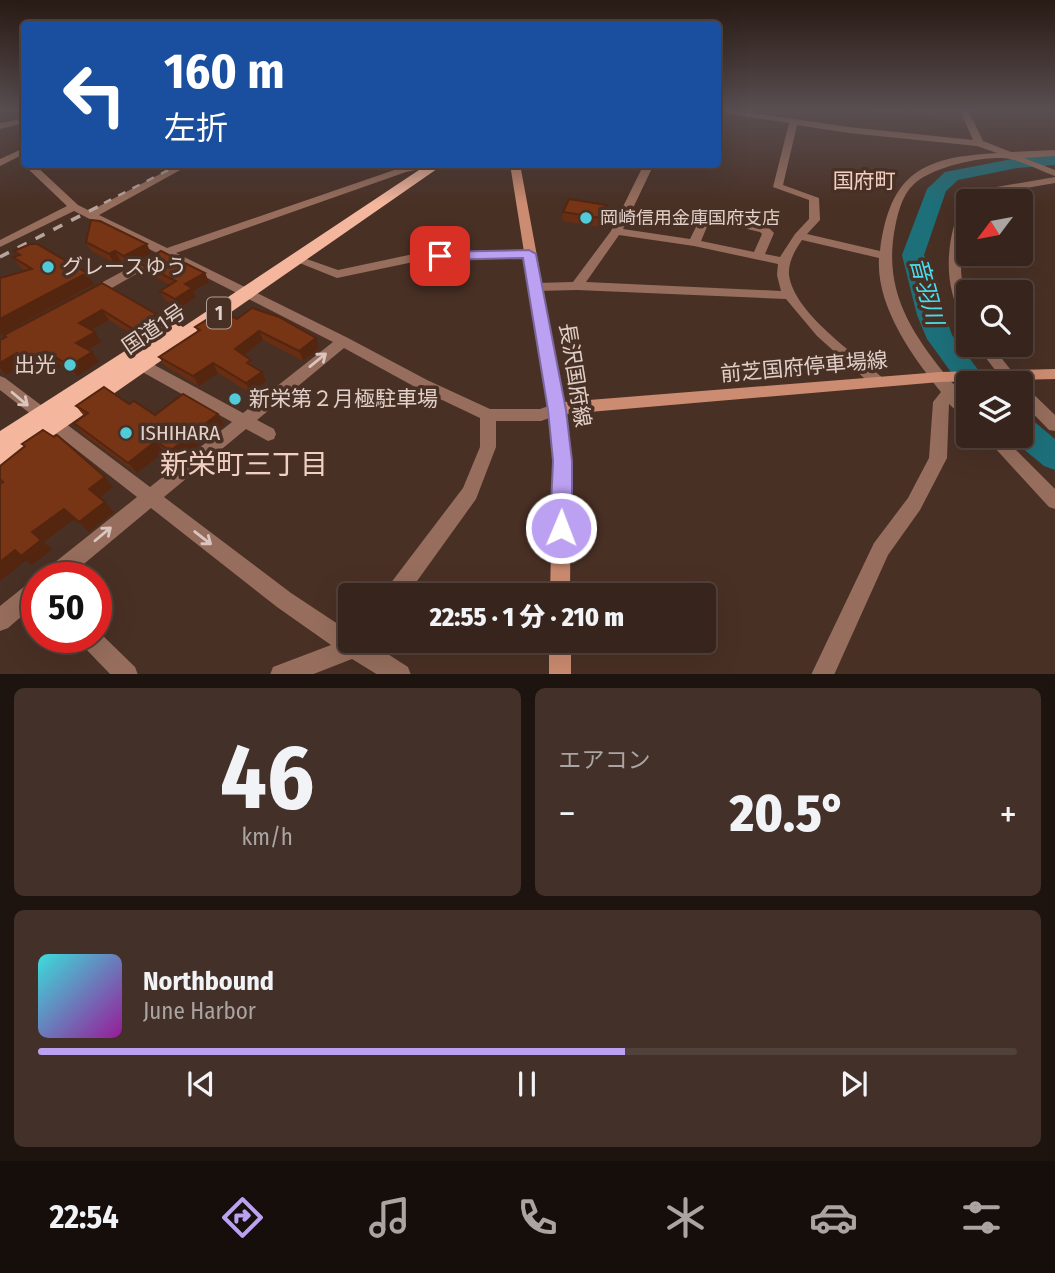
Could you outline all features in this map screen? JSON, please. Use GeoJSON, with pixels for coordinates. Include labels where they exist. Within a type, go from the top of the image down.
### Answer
{"type":"FeatureCollection","features":[{"type":"Feature","properties":{"kind":"highway","name":"国道1号"},"geometry":{"type":"LineString","coordinates":[[0,443],[47,420],[142,365],[242,291],[298,260],[424,168]]}},
{"type":"Feature","properties":{"kind":"highway","name":"国道1号"},"geometry":{"type":"LineString","coordinates":[[0,460],[47,420],[424,168]]}},
{"type":"Feature","properties":{"kind":"main road","name":"長沢国府線"},"geometry":{"type":"LineString","coordinates":[[516,168],[557,410],[562,461],[560,583]]}},
{"type":"Feature","properties":{"kind":"main road","name":"前芝国府停車場線"},"geometry":{"type":"LineString","coordinates":[[1033,375],[1055,374]]}},
{"type":"Feature","properties":{"kind":"main road","name":"前芝国府停車場線"},"geometry":{"type":"LineString","coordinates":[[557,410],[878,382],[956,384]]}},
{"type":"Feature","properties":{"kind":"main road"},"geometry":{"type":"LineString","coordinates":[[560,653],[560,674]]}},
{"type":"Feature","properties":{"kind":"street"},"geometry":{"type":"LineString","coordinates":[[789,141],[778,187],[814,198],[814,220],[799,236],[785,262],[783,275],[790,295],[808,319],[878,382]]}},
{"type":"Feature","properties":{"kind":"street"},"geometry":{"type":"LineString","coordinates":[[964,141],[979,143],[1055,173]]}},
{"type":"Feature","properties":{"kind":"street"},"geometry":{"type":"LineString","coordinates":[[956,398],[896,313],[885,274],[887,233],[897,200],[906,184],[924,171],[955,162],[1055,153]]}},
{"type":"Feature","properties":{"kind":"street"},"geometry":{"type":"LineString","coordinates":[[0,163],[21,156]]}},
{"type":"Feature","properties":{"kind":"street"},"geometry":{"type":"LineString","coordinates":[[32,168],[74,207],[488,415],[541,415],[557,410]]}},
{"type":"Feature","properties":{"kind":"street"},"geometry":{"type":"LineString","coordinates":[[90,215],[179,168]]}},
{"type":"Feature","properties":{"kind":"street"},"geometry":{"type":"LineString","coordinates":[[83,298],[165,253],[413,168]]}},
{"type":"Feature","properties":{"kind":"street"},"geometry":{"type":"LineString","coordinates":[[577,286],[616,231],[643,168]]}},
{"type":"Feature","properties":{"kind":"street"},"geometry":{"type":"LineString","coordinates":[[1001,189],[1055,180]]}},
{"type":"Feature","properties":{"kind":"street"},"geometry":{"type":"LineString","coordinates":[[0,244],[74,207]]}},
{"type":"Feature","properties":{"kind":"street"},"geometry":{"type":"LineString","coordinates":[[694,243],[705,219],[713,218],[764,229],[768,233],[758,257]]}},
{"type":"Feature","properties":{"kind":"street"},"geometry":{"type":"LineString","coordinates":[[616,231],[694,243],[785,262]]}},
{"type":"Feature","properties":{"kind":"street"},"geometry":{"type":"LineString","coordinates":[[799,236],[886,256]]}},
{"type":"Feature","properties":{"kind":"street"},"geometry":{"type":"LineString","coordinates":[[298,260],[337,274],[423,256],[529,254]]}},
{"type":"Feature","properties":{"kind":"street"},"geometry":{"type":"LineString","coordinates":[[536,287],[577,286],[790,295]]}},
{"type":"Feature","properties":{"kind":"street"},"geometry":{"type":"LineString","coordinates":[[70,562],[342,341]]}},
{"type":"Feature","properties":{"kind":"street"},"geometry":{"type":"LineString","coordinates":[[142,365],[268,434]]}},
{"type":"Feature","properties":{"kind":"street"},"geometry":{"type":"LineString","coordinates":[[0,382],[284,600],[338,633]]}},
{"type":"Feature","properties":{"kind":"street"},"geometry":{"type":"LineString","coordinates":[[822,674],[881,549],[914,504],[938,458],[941,402],[945,385]]}},
{"type":"Feature","properties":{"kind":"street"},"geometry":{"type":"LineString","coordinates":[[1033,403],[1055,425]]}},
{"type":"Feature","properties":{"kind":"street"},"geometry":{"type":"LineString","coordinates":[[403,583],[470,493],[488,447],[488,415]]}},
{"type":"Feature","properties":{"kind":"street"},"geometry":{"type":"LineString","coordinates":[[1004,448],[1055,501]]}},
{"type":"Feature","properties":{"kind":"street"},"geometry":{"type":"LineString","coordinates":[[0,620],[21,602]]}},
{"type":"Feature","properties":{"kind":"street"},"geometry":{"type":"LineString","coordinates":[[281,674],[338,651]]}},
{"type":"Feature","properties":{"kind":"street"},"geometry":{"type":"LineString","coordinates":[[106,653],[127,674]]}},
{"type":"Feature","properties":{"kind":"street"},"geometry":{"type":"LineString","coordinates":[[368,653],[400,674]]}},
{"type":"Feature","properties":{"kind":"building"},"geometry":{"type":"Polygon","coordinates":[[[569,199],[606,205],[601,218],[563,212],[569,199]]]}},
{"type":"Feature","properties":{"kind":"building"},"geometry":{"type":"Polygon","coordinates":[[[91,220],[100,221],[147,244],[124,256],[115,251],[109,254],[86,242],[91,220]]]}},
{"type":"Feature","properties":{"kind":"building"},"geometry":{"type":"Polygon","coordinates":[[[37,244],[87,273],[0,319],[0,278],[32,269],[13,257],[20,255],[14,251],[37,244]]]}},
{"type":"Feature","properties":{"kind":"building"},"geometry":{"type":"Polygon","coordinates":[[[161,251],[205,273],[185,284],[192,288],[175,299],[160,291],[176,281],[140,263],[161,251]]]}},
{"type":"Feature","properties":{"kind":"building"},"geometry":{"type":"Polygon","coordinates":[[[102,283],[156,314],[133,329],[102,310],[79,323],[95,332],[76,343],[92,352],[69,366],[54,356],[37,366],[17,353],[0,363],[0,340],[6,337],[4,335],[102,283]]]}},
{"type":"Feature","properties":{"kind":"building"},"geometry":{"type":"Polygon","coordinates":[[[252,308],[279,317],[316,338],[299,351],[259,331],[235,349],[251,360],[247,363],[262,372],[246,383],[213,363],[193,376],[159,357],[200,330],[195,327],[211,317],[214,319],[223,312],[237,319],[252,308]]]}},
{"type":"Feature","properties":{"kind":"building"},"geometry":{"type":"Polygon","coordinates":[[[104,387],[129,404],[134,401],[155,415],[183,394],[218,414],[170,451],[156,441],[128,463],[74,423],[88,413],[76,406],[104,387]]]}},
{"type":"Feature","properties":{"kind":"building"},"geometry":{"type":"Polygon","coordinates":[[[43,430],[54,437],[57,435],[105,477],[89,489],[105,502],[79,522],[64,509],[32,532],[41,540],[21,556],[15,550],[0,562],[0,484],[3,482],[0,479],[0,466],[25,446],[22,444],[43,430]]]}},
{"type":"Feature","properties":{"kind":"waterway","name":"音羽川"},"geometry":{"type":"LineString","coordinates":[[965,371],[940,339],[930,315],[913,255],[937,189],[952,176],[1017,163],[1055,160]]}},
{"type":"Feature","properties":{"kind":"waterway","name":"音羽川"},"geometry":{"type":"LineString","coordinates":[[1033,439],[1055,457]]}},
{"type":"Feature","properties":{"kind":"railway"},"geometry":{"type":"LineString","coordinates":[[104,203],[172,168]]}},
{"type":"Feature","properties":{"kind":"railway"},"geometry":{"type":"LineString","coordinates":[[0,257],[107,202]]}},
{"type":"Feature","properties":{"kind":"place","name":"岡崎信用金庫国府支店"},"geometry":{"type":"Point","coordinates":[586,218]}},
{"type":"Feature","properties":{"kind":"place","name":"グレースゆう"},"geometry":{"type":"Point","coordinates":[48,267]}},
{"type":"Feature","properties":{"kind":"place","name":"出光"},"geometry":{"type":"Point","coordinates":[70,365]}},
{"type":"Feature","properties":{"kind":"place","name":"新栄第２月極駐車場"},"geometry":{"type":"Point","coordinates":[235,399]}},
{"type":"Feature","properties":{"kind":"place","name":"ISHIHARA"},"geometry":{"type":"Point","coordinates":[126,433]}},
{"type":"Feature","properties":{"kind":"district","name":"国府町"},"geometry":{"type":"Point","coordinates":[864,181]}},
{"type":"Feature","properties":{"kind":"district","name":"新栄町三丁目"},"geometry":{"type":"Point","coordinates":[244,464]}},
{"type":"Feature","properties":{"kind":"route"},"geometry":{"type":"LineString","coordinates":[[440,256],[529,254],[557,410],[562,461],[561,528]]}}]}
